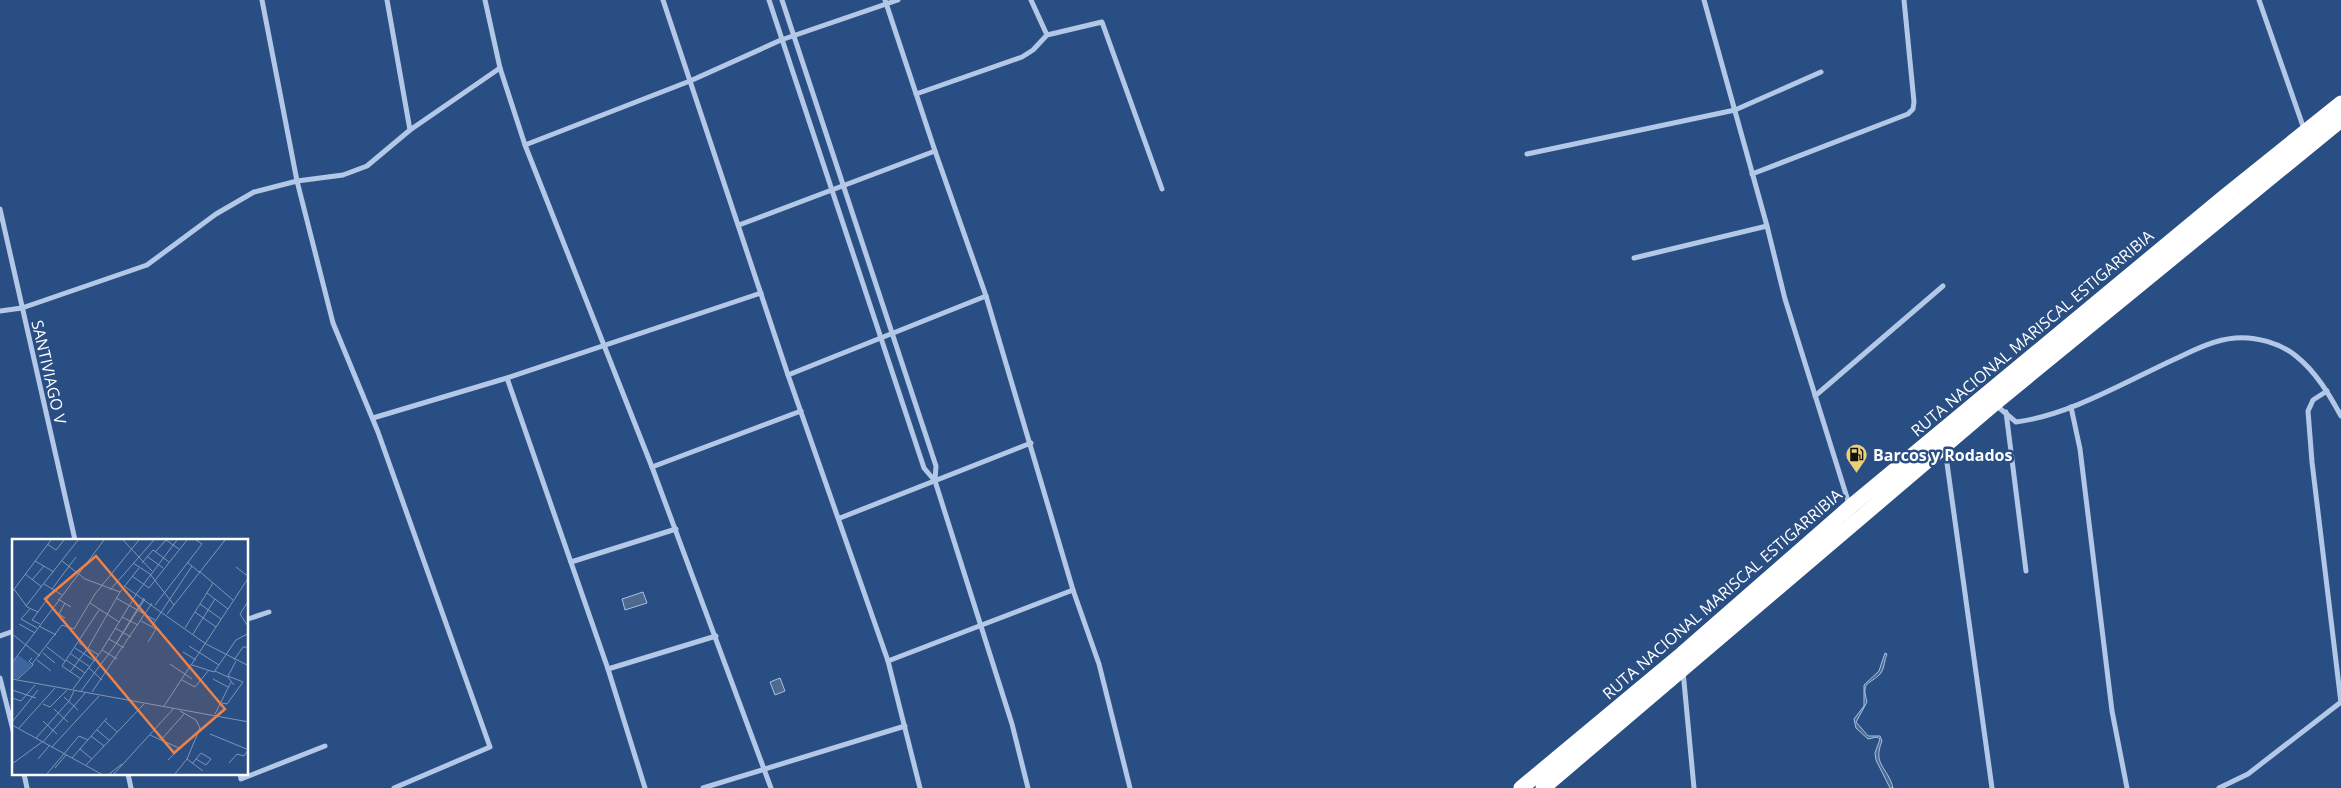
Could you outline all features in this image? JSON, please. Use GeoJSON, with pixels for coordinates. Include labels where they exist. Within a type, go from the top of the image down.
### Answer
{"type":"FeatureCollection","features":[{"type":"Feature","properties":{"kind":"highway","name":"RUTA NACIONAL MARISCAL ESTIGARRIBIA"},"geometry":{"type":"LineString","coordinates":[[1521,788],[1853,514],[2341,103]]}},
{"type":"Feature","properties":{"kind":"highway","name":"RUTA NACIONAL MARISCAL ESTIGARRIBIA"},"geometry":{"type":"LineString","coordinates":[[1543,788],[1683,670],[1853,514],[2000,408],[2341,120]]}},
{"type":"Feature","properties":{"kind":"street"},"geometry":{"type":"LineString","coordinates":[[262,0],[298,181],[333,324],[373,418],[490,747],[394,788]]}},
{"type":"Feature","properties":{"kind":"street"},"geometry":{"type":"LineString","coordinates":[[387,0],[410,130]]}},
{"type":"Feature","properties":{"kind":"street"},"geometry":{"type":"LineString","coordinates":[[486,0],[500,68],[525,144],[676,529],[772,788]]}},
{"type":"Feature","properties":{"kind":"street"},"geometry":{"type":"LineString","coordinates":[[663,0],[788,375],[840,518],[888,661],[920,788]]}},
{"type":"Feature","properties":{"kind":"street"},"geometry":{"type":"LineString","coordinates":[[768,0],[924,468],[935,481]]}},
{"type":"Feature","properties":{"kind":"street"},"geometry":{"type":"LineString","coordinates":[[782,0],[936,466],[935,481],[1012,724],[1028,788]]}},
{"type":"Feature","properties":{"kind":"street"},"geometry":{"type":"LineString","coordinates":[[525,144],[690,81],[781,40],[886,2],[898,0]]}},
{"type":"Feature","properties":{"kind":"street"},"geometry":{"type":"LineString","coordinates":[[1031,0],[1047,35]]}},
{"type":"Feature","properties":{"kind":"street"},"geometry":{"type":"LineString","coordinates":[[1704,0],[1767,226],[1785,299],[1853,514]]}},
{"type":"Feature","properties":{"kind":"street"},"geometry":{"type":"LineString","coordinates":[[1752,174],[1908,114],[1914,102],[1904,0]]}},
{"type":"Feature","properties":{"kind":"street"},"geometry":{"type":"LineString","coordinates":[[2259,0],[2305,132]]}},
{"type":"Feature","properties":{"kind":"street"},"geometry":{"type":"LineString","coordinates":[[886,2],[934,151],[986,296],[1031,443],[1072,590],[1099,664],[1130,788]]}},
{"type":"Feature","properties":{"kind":"street"},"geometry":{"type":"LineString","coordinates":[[916,94],[1022,57],[1033,50],[1047,35],[1102,22],[1162,190]]}},
{"type":"Feature","properties":{"kind":"street"},"geometry":{"type":"LineString","coordinates":[[0,311],[22,308],[147,265],[216,214],[254,192],[298,181],[343,175],[367,166],[410,130],[500,68]]}},
{"type":"Feature","properties":{"kind":"street"},"geometry":{"type":"LineString","coordinates":[[1527,154],[1735,110],[1821,72]]}},
{"type":"Feature","properties":{"kind":"street"},"geometry":{"type":"LineString","coordinates":[[739,225],[934,151]]}},
{"type":"Feature","properties":{"kind":"street","name":"SANTIVIAGO V"},"geometry":{"type":"LineString","coordinates":[[0,209],[74,539]]}},
{"type":"Feature","properties":{"kind":"street"},"geometry":{"type":"LineString","coordinates":[[1634,258],[1767,226]]}},
{"type":"Feature","properties":{"kind":"street"},"geometry":{"type":"LineString","coordinates":[[1815,396],[1943,286]]}},
{"type":"Feature","properties":{"kind":"street"},"geometry":{"type":"LineString","coordinates":[[373,418],[507,378],[605,344],[762,294]]}},
{"type":"Feature","properties":{"kind":"street"},"geometry":{"type":"LineString","coordinates":[[788,375],[986,296]]}},
{"type":"Feature","properties":{"kind":"street"},"geometry":{"type":"LineString","coordinates":[[2000,408],[2016,422],[2035,420],[2071,407],[2214,341],[2249,337],[2285,349],[2309,367],[2327,391],[2341,416]]}},
{"type":"Feature","properties":{"kind":"street"},"geometry":{"type":"LineString","coordinates":[[507,378],[608,669],[645,788]]}},
{"type":"Feature","properties":{"kind":"street"},"geometry":{"type":"LineString","coordinates":[[2218,788],[2248,774],[2341,702],[2312,462],[2308,411],[2313,400],[2327,391]]}},
{"type":"Feature","properties":{"kind":"street"},"geometry":{"type":"LineString","coordinates":[[2071,407],[2080,449],[2112,711],[2126,788]]}},
{"type":"Feature","properties":{"kind":"street"},"geometry":{"type":"LineString","coordinates":[[2000,408],[2026,571]]}},
{"type":"Feature","properties":{"kind":"street"},"geometry":{"type":"LineString","coordinates":[[652,467],[801,411]]}},
{"type":"Feature","properties":{"kind":"street"},"geometry":{"type":"LineString","coordinates":[[840,518],[1031,443]]}},
{"type":"Feature","properties":{"kind":"street"},"geometry":{"type":"LineString","coordinates":[[1945,446],[1992,788]]}},
{"type":"Feature","properties":{"kind":"street"},"geometry":{"type":"LineString","coordinates":[[571,562],[676,529]]}},
{"type":"Feature","properties":{"kind":"street"},"geometry":{"type":"LineString","coordinates":[[888,661],[1072,590]]}},
{"type":"Feature","properties":{"kind":"street"},"geometry":{"type":"LineString","coordinates":[[249,619],[268,612]]}},
{"type":"Feature","properties":{"kind":"street"},"geometry":{"type":"LineString","coordinates":[[0,636],[12,632]]}},
{"type":"Feature","properties":{"kind":"street"},"geometry":{"type":"LineString","coordinates":[[608,669],[716,636]]}},
{"type":"Feature","properties":{"kind":"street"},"geometry":{"type":"LineString","coordinates":[[1683,670],[1694,788]]}},
{"type":"Feature","properties":{"kind":"street"},"geometry":{"type":"LineString","coordinates":[[0,678],[12,726]]}},
{"type":"Feature","properties":{"kind":"street"},"geometry":{"type":"LineString","coordinates":[[703,788],[905,726]]}},
{"type":"Feature","properties":{"kind":"street"},"geometry":{"type":"LineString","coordinates":[[249,775],[325,746]]}},
{"type":"Feature","properties":{"kind":"water"},"geometry":{"type":"Polygon","coordinates":[[[643,592],[647,603],[625,610],[622,599],[643,592]]]}},
{"type":"Feature","properties":{"kind":"water"},"geometry":{"type":"Polygon","coordinates":[[[1885,653],[1887,654],[1881,673],[1867,684],[1865,695],[1867,702],[1856,722],[1868,736],[1880,736],[1882,741],[1879,749],[1880,761],[1893,788],[1890,788],[1876,760],[1875,753],[1880,739],[1877,737],[1868,739],[1856,728],[1854,719],[1864,706],[1864,685],[1879,671],[1885,653]]]}},
{"type":"Feature","properties":{"kind":"water"},"geometry":{"type":"Polygon","coordinates":[[[780,678],[785,691],[775,695],[770,682],[780,678]]]}},
{"type":"Feature","properties":{"kind":"place","name":"Barcos y Rodados"},"geometry":{"type":"Point","coordinates":[1857,474]}}]}
